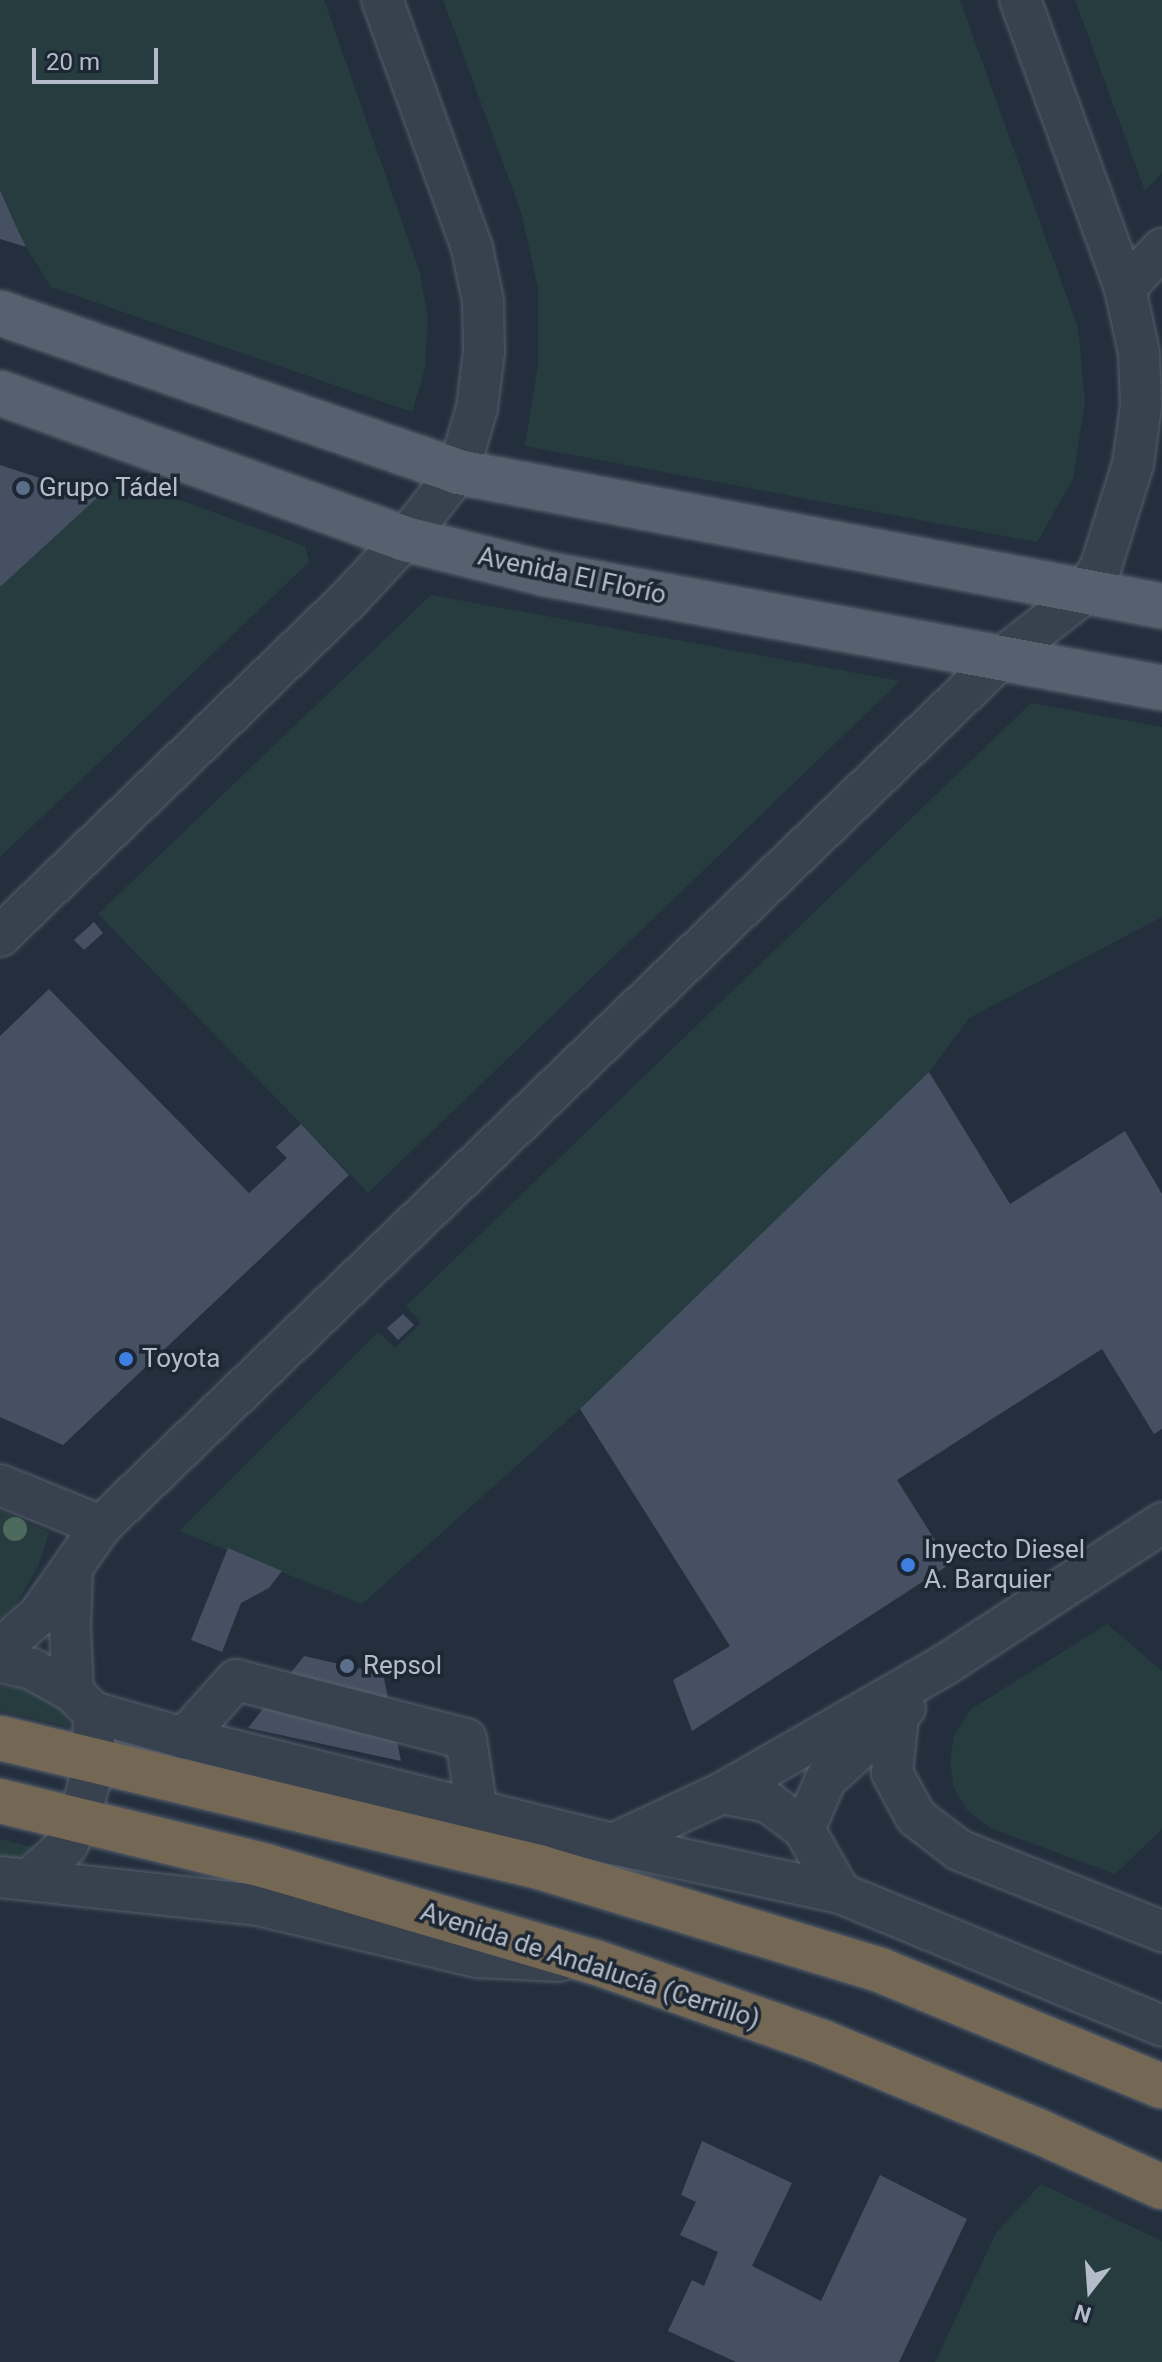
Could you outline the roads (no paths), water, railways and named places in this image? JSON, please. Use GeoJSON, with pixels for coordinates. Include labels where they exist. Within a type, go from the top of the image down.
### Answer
{"type":"FeatureCollection","features":[{"type":"Feature","properties":{"kind":"highway"},"geometry":{"type":"LineString","coordinates":[[0,1738],[539,1867],[865,1965],[1162,2086]]}},
{"type":"Feature","properties":{"kind":"highway","name":"Avenida de Andalucía (Cerrillo)"},"geometry":{"type":"LineString","coordinates":[[0,1801],[266,1866],[595,1962],[822,2042],[1038,2131],[1162,2187]]}},
{"type":"Feature","properties":{"kind":"main road"},"geometry":{"type":"LineString","coordinates":[[0,313],[458,472],[1162,606]]}},
{"type":"Feature","properties":{"kind":"main road","name":"Avenida El Florío"},"geometry":{"type":"LineString","coordinates":[[0,393],[405,539],[546,574],[1162,688]]}},
{"type":"Feature","properties":{"kind":"street"},"geometry":{"type":"LineString","coordinates":[[0,936],[347,601],[405,539],[458,472],[479,394],[484,352],[483,301],[472,248],[382,0]]}},
{"type":"Feature","properties":{"kind":"street"},"geometry":{"type":"LineString","coordinates":[[0,1649],[39,1615],[72,1572],[101,1526],[1000,659],[1086,592],[1101,566],[1133,464],[1141,406],[1139,353],[1125,288],[1020,0]]}},
{"type":"Feature","properties":{"kind":"street"},"geometry":{"type":"LineString","coordinates":[[1125,288],[1162,249]]}},
{"type":"Feature","properties":{"kind":"street"},"geometry":{"type":"LineString","coordinates":[[0,1485],[101,1526]]}},
{"type":"Feature","properties":{"kind":"street"},"geometry":{"type":"LineString","coordinates":[[613,1844],[722,1793],[946,1664],[1162,1523]]}},
{"type":"Feature","properties":{"kind":"street"},"geometry":{"type":"LineString","coordinates":[[15,1878],[67,1845],[79,1820],[95,1761],[70,1627],[72,1572]]}},
{"type":"Feature","properties":{"kind":"street"},"geometry":{"type":"LineString","coordinates":[[0,1662],[32,1669],[83,1702],[474,1798],[613,1844],[840,1893],[1161,2026]]}},
{"type":"Feature","properties":{"kind":"street"},"geometry":{"type":"LineString","coordinates":[[804,1829],[826,1779],[898,1716],[946,1664]]}},
{"type":"Feature","properties":{"kind":"street"},"geometry":{"type":"LineString","coordinates":[[193,1729],[236,1680],[466,1739],[474,1798]]}},
{"type":"Feature","properties":{"kind":"street"},"geometry":{"type":"LineString","coordinates":[[898,1716],[892,1773],[916,1817],[959,1850],[1162,1931]]}},
{"type":"Feature","properties":{"kind":"street"},"geometry":{"type":"LineString","coordinates":[[722,1793],[768,1802],[804,1829],[840,1893]]}},
{"type":"Feature","properties":{"kind":"street"},"geometry":{"type":"LineString","coordinates":[[15,1878],[258,1905],[477,1957],[595,1962]]}},
{"type":"Feature","properties":{"kind":"place","name":"Grupo Tádel"},"geometry":{"type":"Point","coordinates":[23,488]}},
{"type":"Feature","properties":{"kind":"place","name":"Toyota"},"geometry":{"type":"Point","coordinates":[126,1359]}},
{"type":"Feature","properties":{"kind":"place","name":"Inyecto Diesel A. Barquier"},"geometry":{"type":"Point","coordinates":[908,1565]}},
{"type":"Feature","properties":{"kind":"place","name":"Repsol"},"geometry":{"type":"Point","coordinates":[347,1666]}}]}
